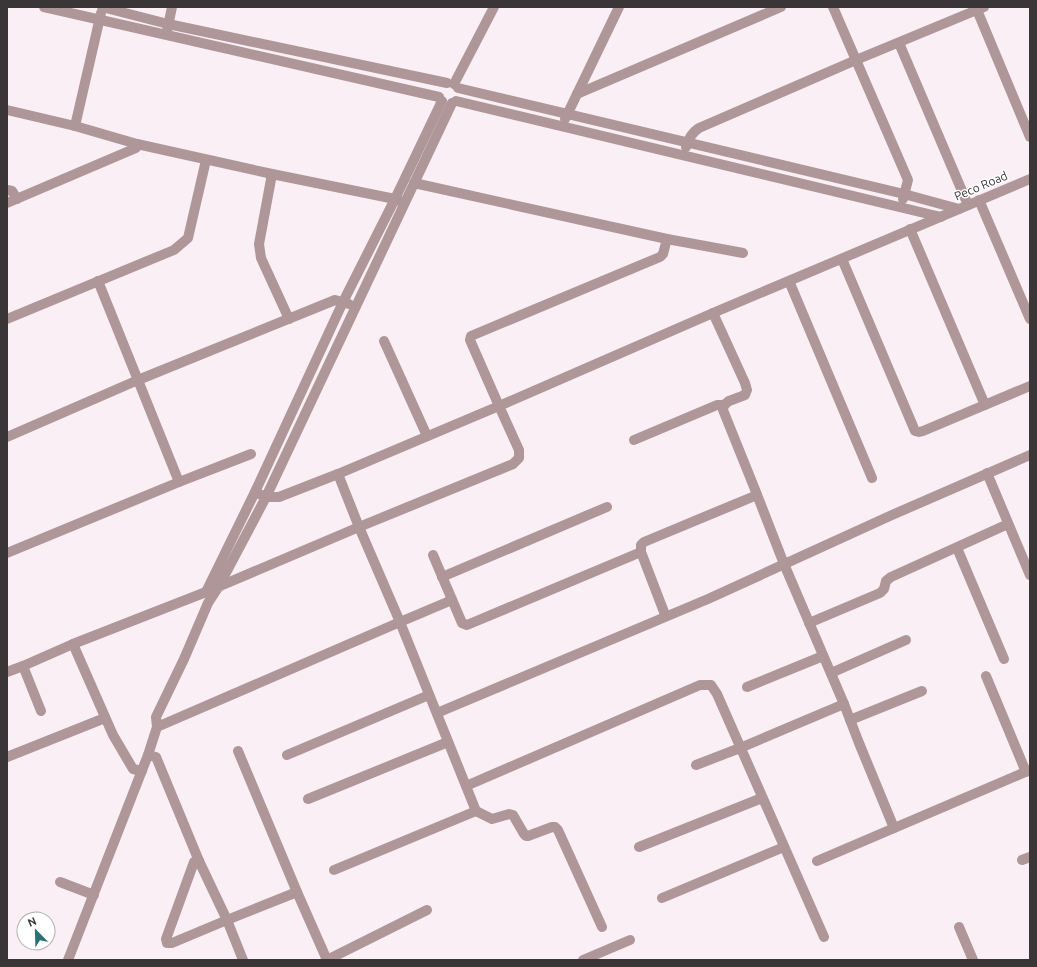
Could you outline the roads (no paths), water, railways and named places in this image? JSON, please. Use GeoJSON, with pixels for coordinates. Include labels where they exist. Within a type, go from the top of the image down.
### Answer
{"type":"FeatureCollection","features":[{"type":"Feature","properties":{"kind":"street"},"geometry":{"type":"LineString","coordinates":[[44,7],[447,101],[562,126],[941,217]]}},
{"type":"Feature","properties":{"kind":"street"},"geometry":{"type":"LineString","coordinates":[[74,126],[102,7],[168,24],[453,85],[904,194],[964,207]]}},
{"type":"Feature","properties":{"kind":"street"},"geometry":{"type":"LineString","coordinates":[[166,35],[172,7]]}},
{"type":"Feature","properties":{"kind":"street"},"geometry":{"type":"LineString","coordinates":[[453,85],[494,7]]}},
{"type":"Feature","properties":{"kind":"street"},"geometry":{"type":"LineString","coordinates":[[562,126],[619,7]]}},
{"type":"Feature","properties":{"kind":"street"},"geometry":{"type":"LineString","coordinates":[[577,94],[781,7]]}},
{"type":"Feature","properties":{"kind":"street"},"geometry":{"type":"LineString","coordinates":[[833,7],[908,180],[901,207]]}},
{"type":"Feature","properties":{"kind":"street"},"geometry":{"type":"LineString","coordinates":[[684,155],[687,142],[699,128],[980,8],[1030,138]]}},
{"type":"Feature","properties":{"kind":"street"},"geometry":{"type":"LineString","coordinates":[[899,43],[964,207]]}},
{"type":"Feature","properties":{"kind":"street"},"geometry":{"type":"LineString","coordinates":[[447,101],[438,91],[441,86],[453,85]]}},
{"type":"Feature","properties":{"kind":"street"},"geometry":{"type":"LineString","coordinates":[[68,960],[148,755],[157,727],[156,717],[184,659],[208,603],[219,586],[266,497],[355,307],[400,201],[447,101],[459,94],[453,85]]}},
{"type":"Feature","properties":{"kind":"street"},"geometry":{"type":"LineString","coordinates":[[208,603],[206,592],[255,492],[343,302],[400,201],[414,183],[447,101]]}},
{"type":"Feature","properties":{"kind":"street"},"geometry":{"type":"LineString","coordinates":[[7,110],[206,160],[400,201]]}},
{"type":"Feature","properties":{"kind":"street"},"geometry":{"type":"LineString","coordinates":[[7,203],[136,148],[138,144]]}},
{"type":"Feature","properties":{"kind":"street"},"geometry":{"type":"LineString","coordinates":[[7,319],[174,250],[188,238],[206,160]]}},
{"type":"Feature","properties":{"kind":"street"},"geometry":{"type":"LineString","coordinates":[[272,174],[259,244],[261,258],[289,319]]}},
{"type":"Feature","properties":{"kind":"street","name":"Peco Road"},"geometry":{"type":"LineString","coordinates":[[266,497],[279,497],[338,474],[1030,179]]}},
{"type":"Feature","properties":{"kind":"street"},"geometry":{"type":"LineString","coordinates":[[414,183],[743,253]]}},
{"type":"Feature","properties":{"kind":"street"},"geometry":{"type":"LineString","coordinates":[[7,190],[12,191],[17,199]]}},
{"type":"Feature","properties":{"kind":"street"},"geometry":{"type":"LineString","coordinates":[[979,200],[1030,319]]}},
{"type":"Feature","properties":{"kind":"street"},"geometry":{"type":"LineString","coordinates":[[910,230],[985,405]]}},
{"type":"Feature","properties":{"kind":"street"},"geometry":{"type":"LineString","coordinates":[[7,672],[73,644],[206,592],[358,527],[513,464],[519,458],[519,450],[470,340],[471,336],[660,256],[663,254],[667,238]]}},
{"type":"Feature","properties":{"kind":"street"},"geometry":{"type":"LineString","coordinates":[[842,259],[916,431],[923,431],[1030,386]]}},
{"type":"Feature","properties":{"kind":"street"},"geometry":{"type":"LineString","coordinates":[[98,281],[179,482]]}},
{"type":"Feature","properties":{"kind":"street"},"geometry":{"type":"LineString","coordinates":[[789,281],[872,478]]}},
{"type":"Feature","properties":{"kind":"street"},"geometry":{"type":"LineString","coordinates":[[7,437],[138,380],[335,300],[355,307]]}},
{"type":"Feature","properties":{"kind":"street"},"geometry":{"type":"LineString","coordinates":[[634,440],[717,405],[724,405],[729,401],[745,395],[747,390],[745,383],[713,313]]}},
{"type":"Feature","properties":{"kind":"street"},"geometry":{"type":"LineString","coordinates":[[384,341],[427,436]]}},
{"type":"Feature","properties":{"kind":"street"},"geometry":{"type":"LineString","coordinates":[[724,405],[723,410],[758,495],[784,564],[844,704],[894,828]]}},
{"type":"Feature","properties":{"kind":"street"},"geometry":{"type":"LineString","coordinates":[[7,553],[251,454]]}},
{"type":"Feature","properties":{"kind":"street"},"geometry":{"type":"LineString","coordinates":[[437,713],[708,599],[1030,455]]}},
{"type":"Feature","properties":{"kind":"street"},"geometry":{"type":"LineString","coordinates":[[987,473],[1030,575]]}},
{"type":"Feature","properties":{"kind":"street"},"geometry":{"type":"LineString","coordinates":[[338,474],[358,527],[400,622],[476,811],[492,819],[511,814],[526,836],[555,827],[558,830],[602,927]]}},
{"type":"Feature","properties":{"kind":"street"},"geometry":{"type":"LineString","coordinates":[[255,492],[266,497]]}},
{"type":"Feature","properties":{"kind":"street"},"geometry":{"type":"LineString","coordinates":[[664,612],[641,552],[640,545],[644,542],[758,495]]}},
{"type":"Feature","properties":{"kind":"street"},"geometry":{"type":"LineString","coordinates":[[442,577],[607,507]]}},
{"type":"Feature","properties":{"kind":"street"},"geometry":{"type":"LineString","coordinates":[[809,623],[880,593],[884,589],[886,581],[891,577],[1008,524]]}},
{"type":"Feature","properties":{"kind":"street"},"geometry":{"type":"LineString","coordinates":[[957,548],[1004,659]]}},
{"type":"Feature","properties":{"kind":"street"},"geometry":{"type":"LineString","coordinates":[[433,555],[462,623],[467,625],[641,552]]}},
{"type":"Feature","properties":{"kind":"street"},"geometry":{"type":"LineString","coordinates":[[157,727],[452,600]]}},
{"type":"Feature","properties":{"kind":"street"},"geometry":{"type":"LineString","coordinates":[[830,673],[906,640]]}},
{"type":"Feature","properties":{"kind":"street"},"geometry":{"type":"LineString","coordinates":[[73,644],[105,718],[114,735],[133,769],[142,771]]}},
{"type":"Feature","properties":{"kind":"street"},"geometry":{"type":"LineString","coordinates":[[747,687],[823,656]]}},
{"type":"Feature","properties":{"kind":"street"},"geometry":{"type":"LineString","coordinates":[[23,666],[41,711]]}},
{"type":"Feature","properties":{"kind":"street"},"geometry":{"type":"LineString","coordinates":[[817,861],[1028,771],[986,676]]}},
{"type":"Feature","properties":{"kind":"street"},"geometry":{"type":"LineString","coordinates":[[466,786],[700,685],[711,685],[717,694],[824,937]]}},
{"type":"Feature","properties":{"kind":"street"},"geometry":{"type":"LineString","coordinates":[[850,720],[922,691]]}},
{"type":"Feature","properties":{"kind":"street"},"geometry":{"type":"LineString","coordinates":[[287,755],[429,695]]}},
{"type":"Feature","properties":{"kind":"street"},"geometry":{"type":"LineString","coordinates":[[696,765],[844,704]]}},
{"type":"Feature","properties":{"kind":"street"},"geometry":{"type":"LineString","coordinates":[[7,757],[105,718]]}},
{"type":"Feature","properties":{"kind":"street"},"geometry":{"type":"LineString","coordinates":[[308,799],[448,742]]}},
{"type":"Feature","properties":{"kind":"street"},"geometry":{"type":"LineString","coordinates":[[238,751],[327,960],[427,910]]}},
{"type":"Feature","properties":{"kind":"street"},"geometry":{"type":"LineString","coordinates":[[148,755],[156,757],[244,960]]}},
{"type":"Feature","properties":{"kind":"street"},"geometry":{"type":"LineString","coordinates":[[639,847],[762,798]]}},
{"type":"Feature","properties":{"kind":"street"},"geometry":{"type":"LineString","coordinates":[[334,870],[476,811]]}},
{"type":"Feature","properties":{"kind":"street"},"geometry":{"type":"LineString","coordinates":[[662,898],[784,847]]}},
{"type":"Feature","properties":{"kind":"street"},"geometry":{"type":"LineString","coordinates":[[200,861],[194,862],[166,939],[167,943],[172,943],[297,892]]}},
{"type":"Feature","properties":{"kind":"street"},"geometry":{"type":"LineString","coordinates":[[60,882],[94,895]]}},
{"type":"Feature","properties":{"kind":"street"},"geometry":{"type":"LineString","coordinates":[[959,927],[973,960]]}},
{"type":"Feature","properties":{"kind":"street"},"geometry":{"type":"LineString","coordinates":[[583,960],[630,940]]}}]}
